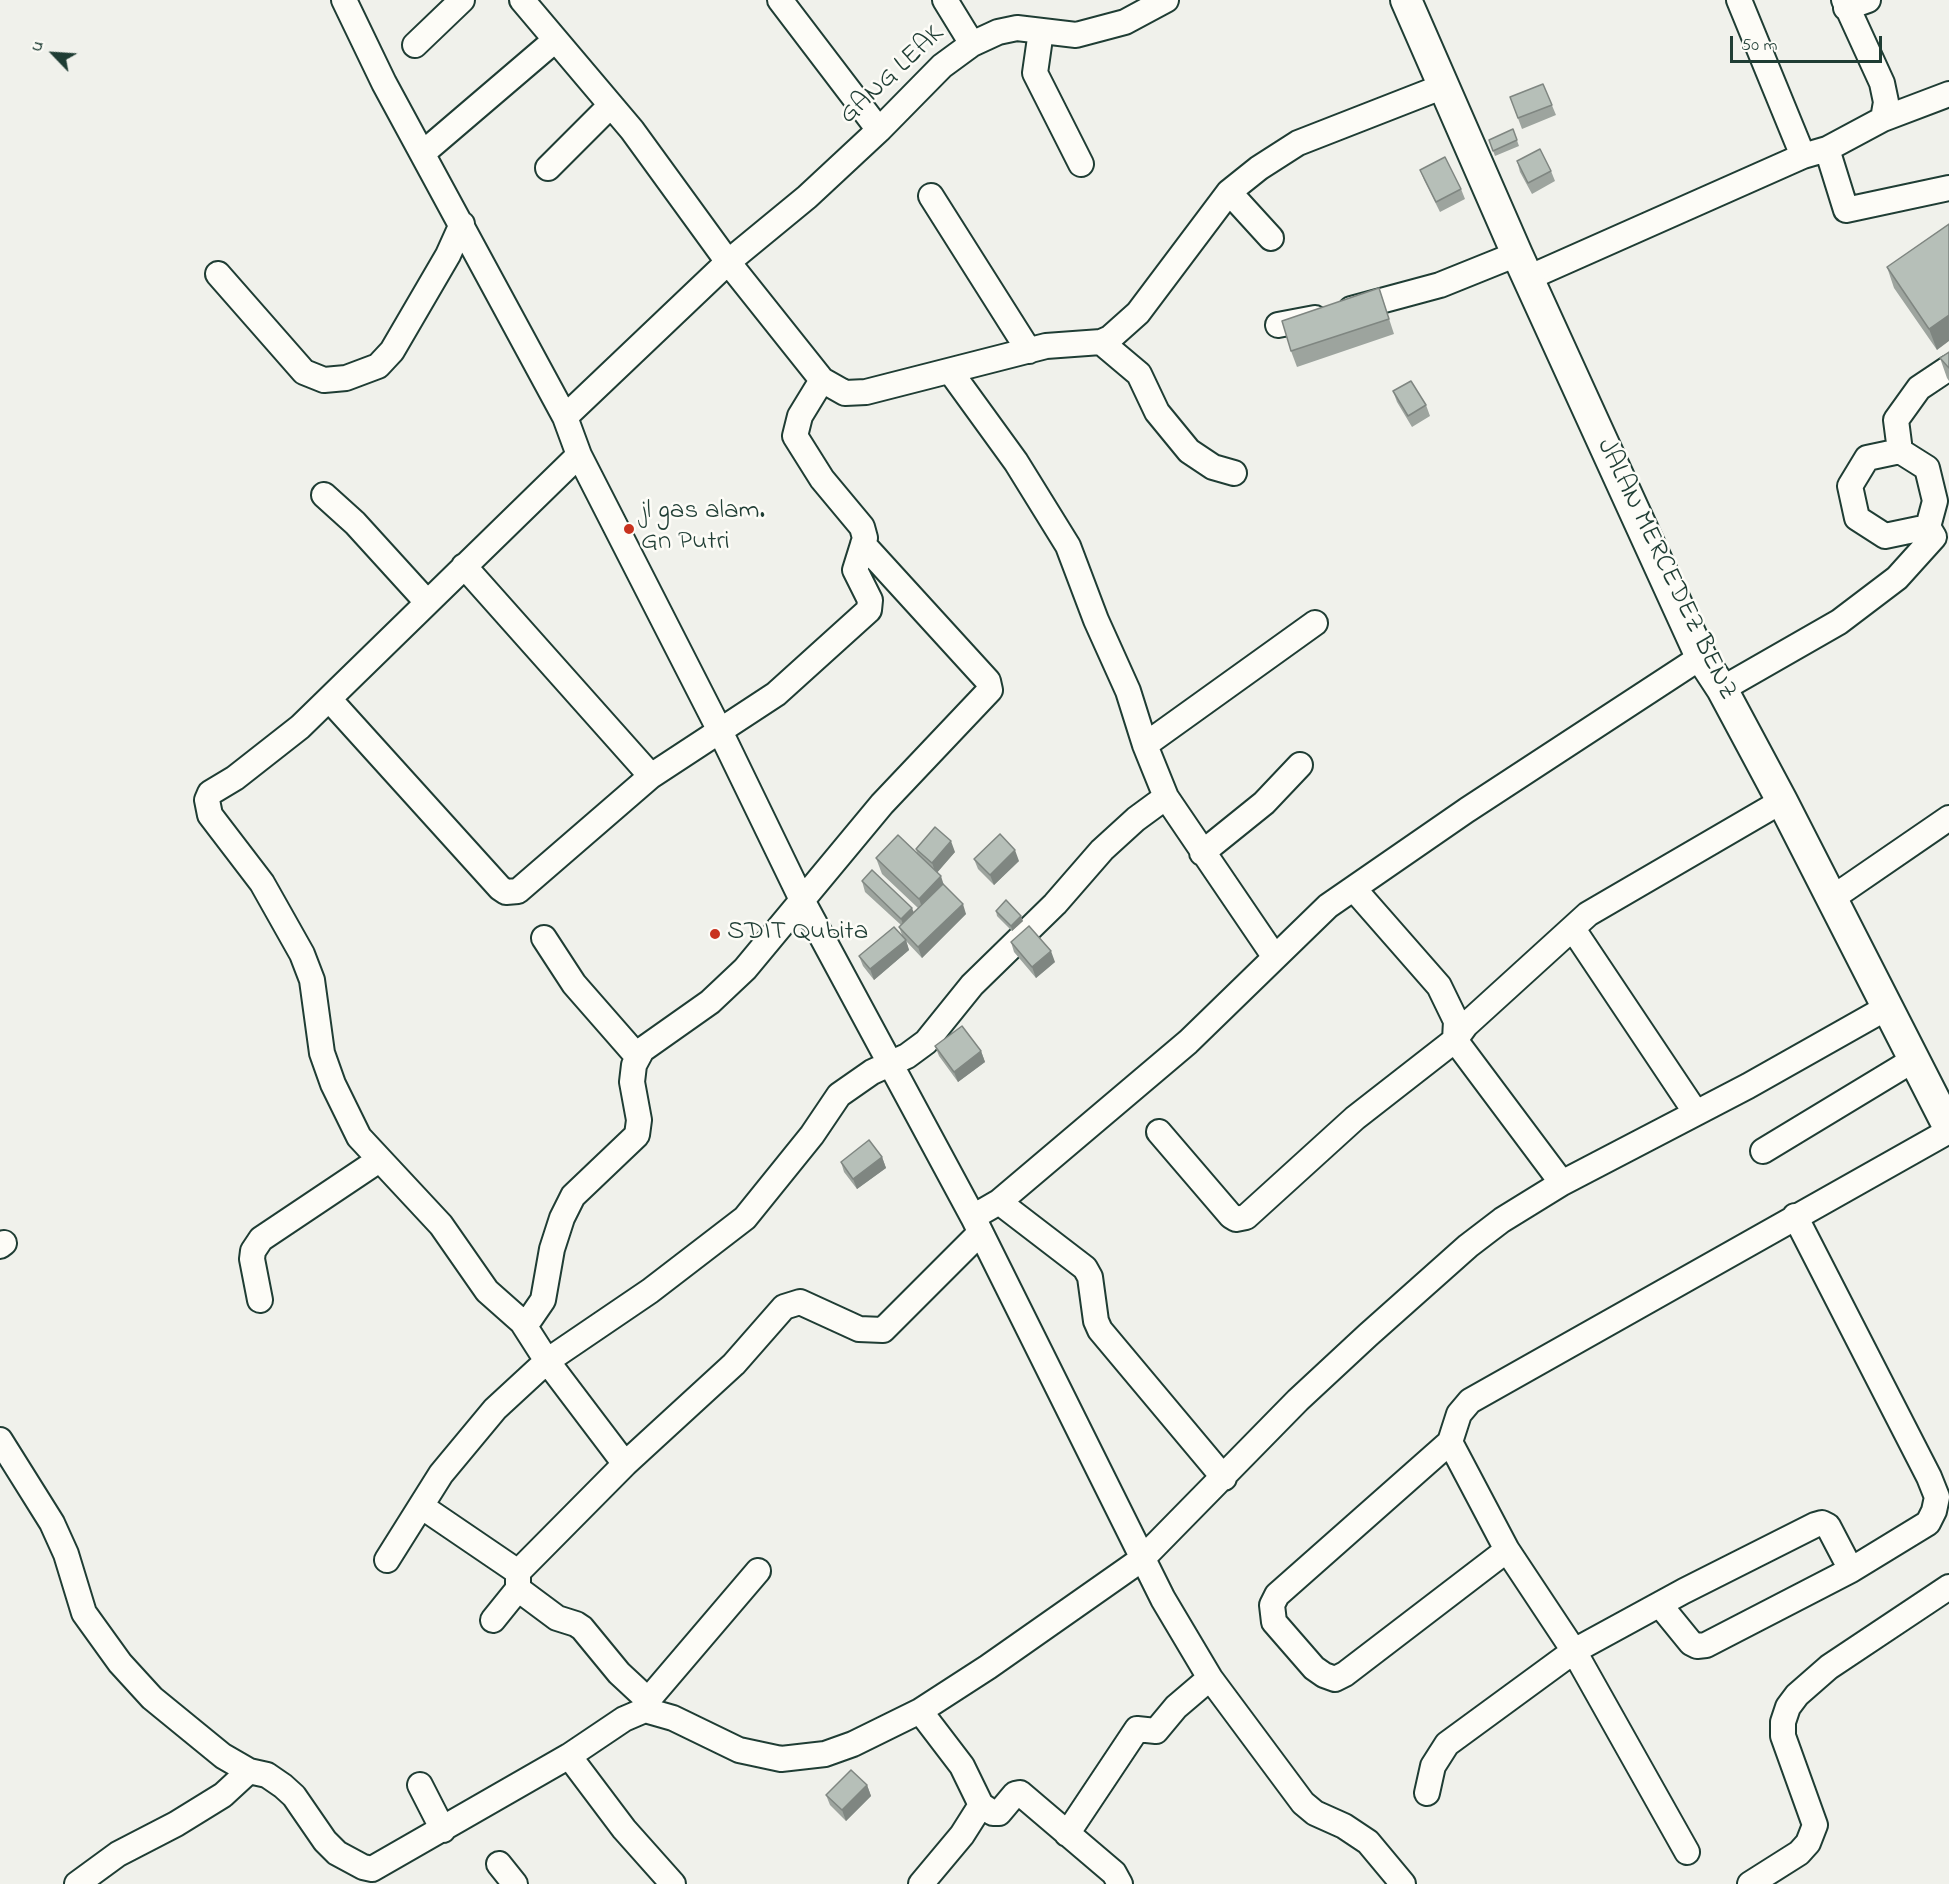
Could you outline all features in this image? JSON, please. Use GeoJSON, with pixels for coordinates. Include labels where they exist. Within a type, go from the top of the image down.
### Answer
{"type":"FeatureCollection","features":[{"type":"Feature","properties":{"kind":"main road","name":"JALAN MERCEDEZ BENZ"},"geometry":{"type":"LineString","coordinates":[[1406,0],[1522,266],[1701,657],[1722,689],[1782,801],[1915,1059],[1941,1094],[1949,1130]]}},
{"type":"Feature","properties":{"kind":"street"},"geometry":{"type":"LineString","coordinates":[[345,0],[384,83],[565,417],[579,455],[720,732],[802,900],[892,1063],[976,1225],[1142,1559],[1210,1678],[1303,1803],[1315,1813],[1344,1826],[1368,1842],[1403,1884]]}},
{"type":"Feature","properties":{"kind":"street"},"geometry":{"type":"LineString","coordinates":[[415,45],[462,0]]}},
{"type":"Feature","properties":{"kind":"street"},"geometry":{"type":"LineString","coordinates":[[522,0],[554,41],[632,130],[728,262],[822,380],[838,391],[854,393],[1066,343],[1101,342],[1119,332],[1138,313],[1229,192],[1259,168],[1298,143],[1444,86]]}},
{"type":"Feature","properties":{"kind":"street"},"geometry":{"type":"LineString","coordinates":[[780,0],[879,130]]}},
{"type":"Feature","properties":{"kind":"street"},"geometry":{"type":"LineString","coordinates":[[945,0],[972,44]]}},
{"type":"Feature","properties":{"kind":"street","name":"GANG LEAK"},"geometry":{"type":"LineString","coordinates":[[565,417],[728,262],[807,197],[879,130],[942,66],[972,44],[998,32],[1017,28],[1077,35],[1125,22],[1166,0]]}},
{"type":"Feature","properties":{"kind":"street"},"geometry":{"type":"LineString","coordinates":[[1739,0],[1803,156]]}},
{"type":"Feature","properties":{"kind":"street"},"geometry":{"type":"LineString","coordinates":[[1853,2],[1882,83],[1886,102],[1882,119]]}},
{"type":"Feature","properties":{"kind":"street"},"geometry":{"type":"LineString","coordinates":[[1041,31],[1035,73],[1082,164]]}},
{"type":"Feature","properties":{"kind":"street"},"geometry":{"type":"LineString","coordinates":[[423,153],[554,41]]}},
{"type":"Feature","properties":{"kind":"street"},"geometry":{"type":"LineString","coordinates":[[1278,325],[1410,294],[1471,273],[1522,266],[1803,156],[1827,149],[1882,119],[1949,94]]}},
{"type":"Feature","properties":{"kind":"street"},"geometry":{"type":"LineString","coordinates":[[548,168],[610,106]]}},
{"type":"Feature","properties":{"kind":"street"},"geometry":{"type":"LineString","coordinates":[[1827,149],[1846,210],[1949,188]]}},
{"type":"Feature","properties":{"kind":"street"},"geometry":{"type":"LineString","coordinates":[[1229,192],[1271,238]]}},
{"type":"Feature","properties":{"kind":"street"},"geometry":{"type":"LineString","coordinates":[[931,196],[1029,351]]}},
{"type":"Feature","properties":{"kind":"street"},"geometry":{"type":"LineString","coordinates":[[218,274],[304,372],[324,380],[346,378],[378,366],[392,351],[443,265],[462,224]]}},
{"type":"Feature","properties":{"kind":"street"},"geometry":{"type":"LineString","coordinates":[[1101,342],[1139,374],[1157,412],[1189,451],[1213,467],[1234,472]]}},
{"type":"Feature","properties":{"kind":"street"},"geometry":{"type":"LineString","coordinates":[[1900,451],[1896,420],[1919,388],[1949,368]]}},
{"type":"Feature","properties":{"kind":"street"},"geometry":{"type":"LineString","coordinates":[[950,371],[1016,462],[1068,546],[1096,620],[1128,691],[1145,745],[1166,797],[1274,957]]}},
{"type":"Feature","properties":{"kind":"street"},"geometry":{"type":"LineString","coordinates":[[329,699],[412,794],[506,892],[513,893],[526,886],[651,776],[776,694],[866,615],[871,606],[855,570],[863,544],[864,532],[860,520],[822,479],[795,436],[800,416],[822,380]]}},
{"type":"Feature","properties":{"kind":"street"},"geometry":{"type":"LineString","coordinates":[[1722,689],[1839,622],[1897,578],[1937,533],[1935,501],[1928,468],[1900,451],[1867,458],[1850,486],[1857,518],[1885,536],[1937,533]]}},
{"type":"Feature","properties":{"kind":"street"},"geometry":{"type":"LineString","coordinates":[[579,455],[426,601],[329,699],[260,759],[210,793],[207,807],[262,883],[296,941],[312,980],[319,1038],[328,1070],[359,1137],[441,1225],[487,1292],[522,1323],[547,1361],[626,1464]]}},
{"type":"Feature","properties":{"kind":"street"},"geometry":{"type":"LineString","coordinates":[[324,495],[355,523],[426,601]]}},
{"type":"Feature","properties":{"kind":"street"},"geometry":{"type":"LineString","coordinates":[[522,1323],[537,1311],[543,1300],[555,1241],[573,1196],[637,1135],[639,1120],[632,1082],[637,1056],[651,1041],[692,1016],[727,987],[882,804],[990,690],[988,681],[863,544]]}},
{"type":"Feature","properties":{"kind":"street"},"geometry":{"type":"LineString","coordinates":[[464,566],[651,776]]}},
{"type":"Feature","properties":{"kind":"street"},"geometry":{"type":"LineString","coordinates":[[1145,745],[1315,623]]}},
{"type":"Feature","properties":{"kind":"street"},"geometry":{"type":"LineString","coordinates":[[493,1620],[518,1581],[626,1464],[734,1364],[784,1307],[800,1302],[859,1329],[883,1330],[999,1202],[1188,1042],[1328,906],[1440,828],[1701,657]]}},
{"type":"Feature","properties":{"kind":"street"},"geometry":{"type":"LineString","coordinates":[[1202,853],[1264,803],[1299,765]]}},
{"type":"Feature","properties":{"kind":"street"},"geometry":{"type":"LineString","coordinates":[[387,1560],[441,1474],[480,1425],[547,1361],[650,1292],[745,1218],[812,1135],[838,1095],[872,1072],[892,1063],[926,1042],[972,985],[1055,904],[1102,850],[1136,819],[1166,797]]}},
{"type":"Feature","properties":{"kind":"street"},"geometry":{"type":"LineString","coordinates":[[1159,1132],[1231,1216],[1242,1218],[1252,1212],[1355,1118],[1455,1040],[1466,1025],[1588,915],[1782,801]]}},
{"type":"Feature","properties":{"kind":"street"},"geometry":{"type":"LineString","coordinates":[[1831,899],[1949,818]]}},
{"type":"Feature","properties":{"kind":"street"},"geometry":{"type":"LineString","coordinates":[[1354,889],[1439,986],[1451,1006],[1456,1021],[1455,1040],[1562,1183]]}},
{"type":"Feature","properties":{"kind":"street"},"geometry":{"type":"LineString","coordinates":[[1574,929],[1696,1113]]}},
{"type":"Feature","properties":{"kind":"street"},"geometry":{"type":"LineString","coordinates":[[544,938],[574,984],[637,1056]]}},
{"type":"Feature","properties":{"kind":"street"},"geometry":{"type":"LineString","coordinates":[[421,1506],[518,1581],[557,1618],[582,1628],[646,1705],[739,1750],[781,1759],[825,1754],[853,1744],[920,1711],[988,1667],[1142,1559],[1224,1478],[1298,1400],[1435,1274],[1502,1220],[1562,1183],[1807,1054],[1888,1007]]}},
{"type":"Feature","properties":{"kind":"street"},"geometry":{"type":"LineString","coordinates":[[1763,1151],[1915,1059]]}},
{"type":"Feature","properties":{"kind":"street"},"geometry":{"type":"LineString","coordinates":[[1507,1550],[1345,1674],[1335,1679],[1314,1668],[1274,1622],[1272,1605],[1290,1582],[1450,1442],[1459,1414],[1470,1401],[1949,1130]]}},
{"type":"Feature","properties":{"kind":"street"},"geometry":{"type":"LineString","coordinates":[[260,1300],[252,1259],[253,1251],[261,1239],[380,1160]]}},
{"type":"Feature","properties":{"kind":"street"},"geometry":{"type":"LineString","coordinates":[[999,1202],[1085,1268],[1090,1277],[1093,1305],[1100,1330],[1224,1478]]}},
{"type":"Feature","properties":{"kind":"street"},"geometry":{"type":"LineString","coordinates":[[1660,1605],[1690,1643],[1697,1646],[1706,1645],[1851,1570],[1928,1523],[1937,1497],[1896,1409],[1795,1216]]}},
{"type":"Feature","properties":{"kind":"street"},"geometry":{"type":"LineString","coordinates":[[0,1440],[52,1523],[66,1554],[84,1612],[94,1630],[120,1663],[152,1698],[223,1756],[249,1771],[267,1775],[283,1786],[294,1796],[324,1841],[373,1876],[443,1830],[569,1756],[646,1705],[758,1571]]}},
{"type":"Feature","properties":{"kind":"street"},"geometry":{"type":"LineString","coordinates":[[1450,1442],[1507,1550],[1574,1651],[1687,1852]]}},
{"type":"Feature","properties":{"kind":"street"},"geometry":{"type":"LineString","coordinates":[[1427,1793],[1433,1766],[1447,1744],[1574,1651],[1660,1605],[1802,1531],[1822,1523],[1828,1526],[1851,1570]]}},
{"type":"Feature","properties":{"kind":"street"},"geometry":{"type":"LineString","coordinates":[[1750,1884],[1799,1853],[1808,1843],[1815,1825],[1783,1736],[1783,1722],[1788,1707],[1797,1695],[1829,1667],[1949,1587]]}},
{"type":"Feature","properties":{"kind":"street"},"geometry":{"type":"LineString","coordinates":[[1068,1834],[1137,1729],[1154,1732],[1176,1707],[1210,1678]]}},
{"type":"Feature","properties":{"kind":"street"},"geometry":{"type":"LineString","coordinates":[[920,1711],[962,1766],[981,1805],[993,1814],[999,1813],[1015,1794],[1020,1793],[1114,1873],[1120,1884]]}},
{"type":"Feature","properties":{"kind":"street"},"geometry":{"type":"LineString","coordinates":[[569,1756],[624,1829],[673,1884]]}},
{"type":"Feature","properties":{"kind":"street"},"geometry":{"type":"LineString","coordinates":[[85,1881],[118,1854],[224,1795],[249,1771]]}},
{"type":"Feature","properties":{"kind":"street"},"geometry":{"type":"LineString","coordinates":[[420,1785],[443,1830]]}},
{"type":"Feature","properties":{"kind":"street"},"geometry":{"type":"LineString","coordinates":[[921,1884],[963,1835],[981,1805]]}},
{"type":"Feature","properties":{"kind":"street"},"geometry":{"type":"LineString","coordinates":[[499,1864],[515,1884]]}},
{"type":"Feature","properties":{"kind":"building"},"geometry":{"type":"Polygon","coordinates":[[[1543,84],[1552,105],[1518,118],[1510,97],[1543,84]]]}},
{"type":"Feature","properties":{"kind":"building"},"geometry":{"type":"Polygon","coordinates":[[[1513,129],[1517,140],[1493,151],[1489,140],[1513,129]]]}},
{"type":"Feature","properties":{"kind":"building"},"geometry":{"type":"Polygon","coordinates":[[[1540,149],[1551,171],[1528,183],[1517,161],[1540,149]]]}},
{"type":"Feature","properties":{"kind":"building"},"geometry":{"type":"Polygon","coordinates":[[[1445,157],[1461,189],[1436,202],[1420,170],[1445,157]]]}},
{"type":"Feature","properties":{"kind":"building"},"geometry":{"type":"Polygon","coordinates":[[[1949,224],[1949,315],[1929,329],[1887,267],[1949,224]]]}},
{"type":"Feature","properties":{"kind":"building"},"geometry":{"type":"Polygon","coordinates":[[[1379,288],[1389,319],[1291,351],[1282,321],[1379,288]]]}},
{"type":"Feature","properties":{"kind":"building"},"geometry":{"type":"Polygon","coordinates":[[[1949,352],[1949,368],[1940,358],[1949,352]]]}},
{"type":"Feature","properties":{"kind":"building"},"geometry":{"type":"Polygon","coordinates":[[[1411,381],[1426,405],[1408,416],[1393,391],[1411,381]]]}},
{"type":"Feature","properties":{"kind":"building"},"geometry":{"type":"Polygon","coordinates":[[[935,827],[951,841],[932,863],[916,849],[935,827]]]}},
{"type":"Feature","properties":{"kind":"building"},"geometry":{"type":"Polygon","coordinates":[[[1000,834],[1015,850],[990,875],[974,859],[1000,834]]]}},
{"type":"Feature","properties":{"kind":"building"},"geometry":{"type":"Polygon","coordinates":[[[898,835],[941,876],[919,899],[876,858],[898,835]]]}},
{"type":"Feature","properties":{"kind":"building"},"geometry":{"type":"Polygon","coordinates":[[[872,870],[912,908],[901,919],[862,881],[872,870]]]}},
{"type":"Feature","properties":{"kind":"building"},"geometry":{"type":"Polygon","coordinates":[[[943,884],[963,904],[918,947],[899,927],[943,884]]]}},
{"type":"Feature","properties":{"kind":"building"},"geometry":{"type":"Polygon","coordinates":[[[1006,900],[1021,916],[1011,926],[996,911],[1006,900]]]}},
{"type":"Feature","properties":{"kind":"building"},"geometry":{"type":"Polygon","coordinates":[[[1029,926],[1051,951],[1032,967],[1011,942],[1029,926]]]}},
{"type":"Feature","properties":{"kind":"building"},"geometry":{"type":"Polygon","coordinates":[[[894,927],[906,940],[870,969],[859,956],[894,927]]]}},
{"type":"Feature","properties":{"kind":"building"},"geometry":{"type":"Polygon","coordinates":[[[962,1026],[981,1051],[954,1072],[935,1046],[962,1026]]]}},
{"type":"Feature","properties":{"kind":"building"},"geometry":{"type":"Polygon","coordinates":[[[869,1140],[882,1157],[853,1179],[841,1162],[869,1140]]]}},
{"type":"Feature","properties":{"kind":"building"},"geometry":{"type":"Polygon","coordinates":[[[851,1770],[867,1785],[842,1810],[826,1795],[851,1770]]]}},
{"type":"Feature","properties":{"kind":"place","name":"jl gas alam. Gn Putri"},"geometry":{"type":"Point","coordinates":[629,529]}},
{"type":"Feature","properties":{"kind":"place","name":"SDIT Qubita"},"geometry":{"type":"Point","coordinates":[715,934]}}]}
